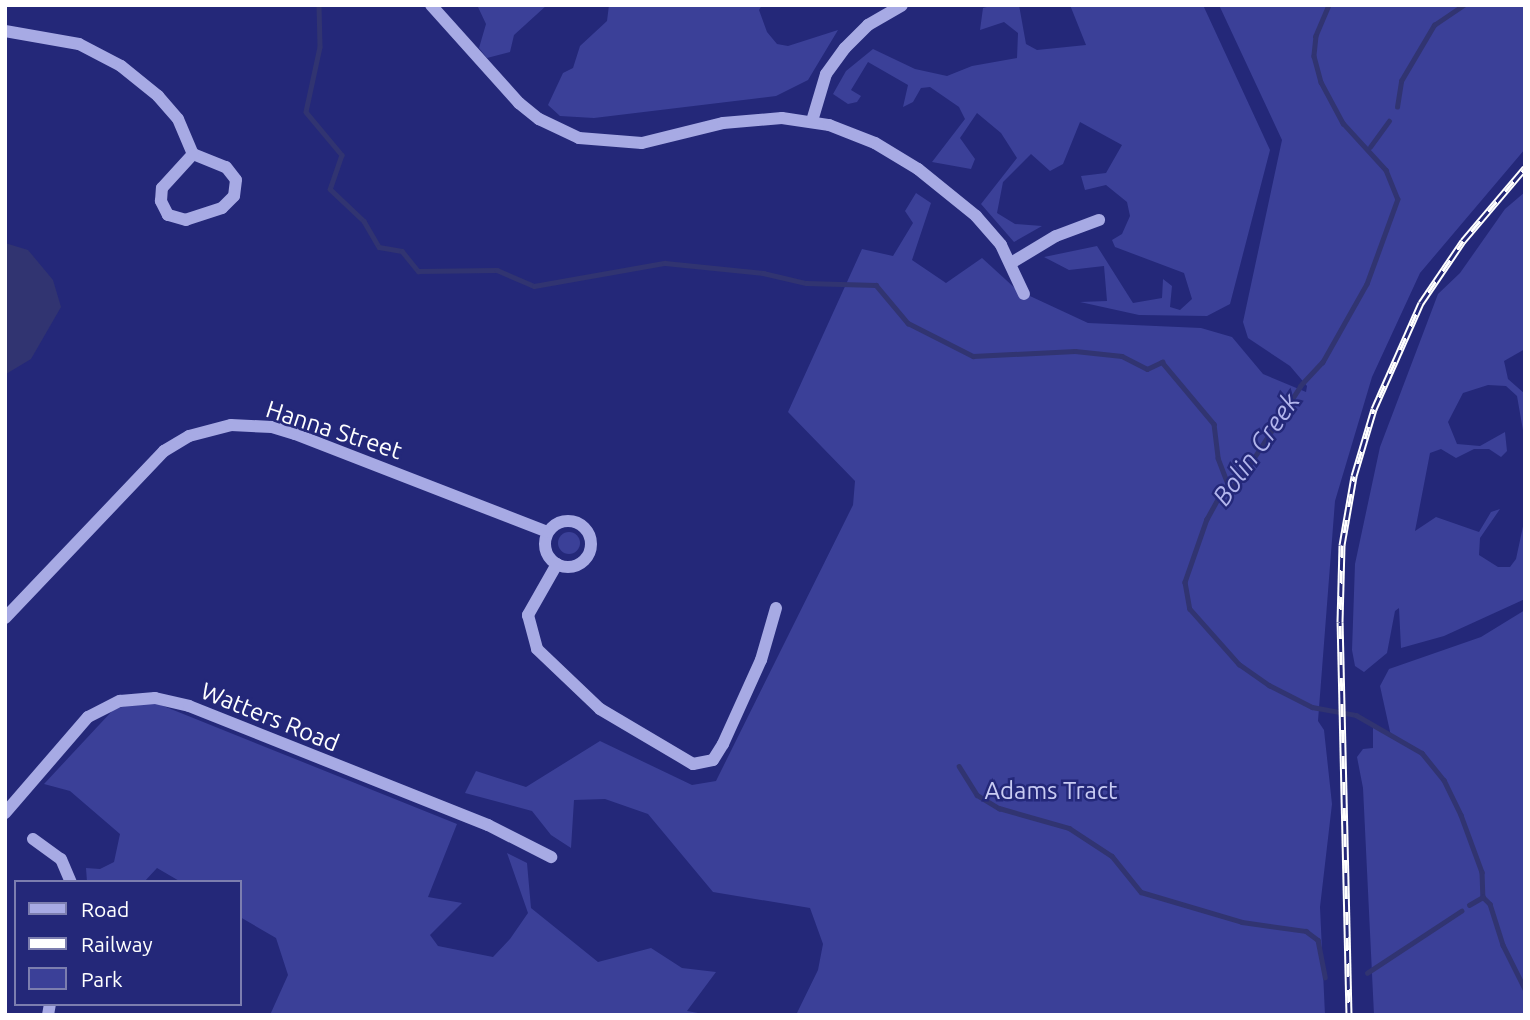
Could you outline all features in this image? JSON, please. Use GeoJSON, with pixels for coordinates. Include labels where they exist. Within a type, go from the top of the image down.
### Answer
{"type":"FeatureCollection","features":[{"type":"Feature","properties":{"kind":"street"},"geometry":{"type":"LineString","coordinates":[[431,5],[519,103],[539,119],[579,138],[624,144],[756,118],[812,121],[875,143],[918,169],[976,216],[1012,263],[1024,294]]}},
{"type":"Feature","properties":{"kind":"street"},"geometry":{"type":"LineString","coordinates":[[812,121],[826,74],[845,48],[868,25],[902,5]]}},
{"type":"Feature","properties":{"kind":"street"},"geometry":{"type":"LineString","coordinates":[[5,31],[79,44],[121,66],[159,96],[178,120],[193,153],[226,167],[236,180],[234,196],[222,208],[186,220],[168,215],[160,201],[162,188],[193,153]]}},
{"type":"Feature","properties":{"kind":"street"},"geometry":{"type":"LineString","coordinates":[[1012,263],[1056,236],[1099,220]]}},
{"type":"Feature","properties":{"kind":"street","name":"Hanna Street"},"geometry":{"type":"LineString","coordinates":[[5,618],[164,451],[189,436],[231,425],[272,427],[295,434],[548,532]]}},
{"type":"Feature","properties":{"kind":"street"},"geometry":{"type":"LineString","coordinates":[[568,521],[583,526],[591,540],[583,561],[569,566],[557,564],[545,547],[548,532],[568,521]]}},
{"type":"Feature","properties":{"kind":"street"},"geometry":{"type":"LineString","coordinates":[[557,564],[528,615],[537,649],[600,709],[694,764],[713,760],[723,744],[761,660],[776,608]]}},
{"type":"Feature","properties":{"kind":"street","name":"Watters Road"},"geometry":{"type":"LineString","coordinates":[[5,813],[88,717],[120,701],[155,698],[189,706],[488,825],[551,857]]}},
{"type":"Feature","properties":{"kind":"street"},"geometry":{"type":"LineString","coordinates":[[33,839],[61,859],[70,880]]}},
{"type":"Feature","properties":{"kind":"green space"},"geometry":{"type":"Polygon","coordinates":[[[463,5],[547,5],[514,35],[510,52],[487,58],[479,48],[486,24],[478,7],[463,5]]]}},
{"type":"Feature","properties":{"kind":"green space"},"geometry":{"type":"Polygon","coordinates":[[[609,5],[762,5],[759,10],[767,32],[777,44],[788,46],[838,30],[808,80],[776,96],[594,118],[560,116],[548,105],[563,73],[573,68],[580,46],[607,21],[609,5]]]}},
{"type":"Feature","properties":{"kind":"green space"},"geometry":{"type":"Polygon","coordinates":[[[1019,5],[1026,44],[1037,50],[1086,45],[1070,5],[1203,5],[1270,150],[1230,304],[1207,316],[1139,315],[1080,302],[1107,301],[1104,266],[1069,270],[1044,257],[1097,246],[1133,303],[1162,298],[1163,279],[1172,286],[1170,307],[1180,310],[1192,299],[1184,273],[1115,247],[1112,240],[1122,234],[1130,216],[1127,202],[1106,185],[1085,190],[1081,176],[1106,173],[1122,145],[1080,122],[1063,164],[1050,171],[1031,154],[1003,182],[997,213],[1015,224],[1042,226],[1014,242],[981,204],[1017,158],[1001,133],[977,113],[960,138],[975,159],[971,169],[932,162],[965,119],[959,107],[930,87],[921,88],[913,102],[903,107],[908,85],[868,62],[851,90],[861,96],[857,102],[848,104],[833,94],[846,71],[873,49],[915,69],[947,76],[972,66],[1017,58],[1018,33],[1004,22],[980,30],[983,8],[1019,5]]]}},
{"type":"Feature","properties":{"kind":"green space","name":"Adams Tract"},"geometry":{"type":"Polygon","coordinates":[[[1219,5],[1525,5],[1525,149],[1420,273],[1372,377],[1335,501],[1318,721],[1324,730],[1332,804],[1320,907],[1325,1015],[796,1015],[818,970],[823,944],[810,908],[713,892],[648,814],[605,799],[574,800],[571,848],[551,835],[532,811],[465,793],[476,771],[526,787],[600,741],[692,785],[716,781],[853,505],[855,481],[788,412],[862,249],[893,256],[913,223],[905,211],[916,193],[931,203],[912,260],[946,283],[982,258],[1017,290],[1088,323],[1201,328],[1232,337],[1263,374],[1306,392],[1307,386],[1290,366],[1248,338],[1243,322],[1282,140],[1219,5]]]}},
{"type":"Feature","properties":{"kind":"green space"},"geometry":{"type":"Polygon","coordinates":[[[1525,192],[1525,349],[1504,361],[1508,379],[1525,394],[1525,442],[1517,396],[1506,386],[1488,385],[1463,393],[1448,422],[1457,444],[1480,446],[1505,432],[1507,451],[1501,457],[1489,449],[1474,449],[1456,458],[1441,449],[1430,453],[1415,531],[1436,517],[1479,532],[1491,512],[1500,509],[1480,538],[1479,555],[1498,567],[1510,567],[1516,559],[1525,517],[1525,599],[1444,636],[1401,648],[1399,608],[1395,611],[1387,653],[1364,672],[1355,666],[1352,650],[1355,564],[1380,447],[1438,294],[1460,273],[1505,209],[1525,192]]]}},
{"type":"Feature","properties":{"kind":"green space"},"geometry":{"type":"Polygon","coordinates":[[[569,532],[577,535],[580,543],[577,551],[569,554],[561,551],[558,543],[561,535],[569,532]]]}},
{"type":"Feature","properties":{"kind":"green space"},"geometry":{"type":"Polygon","coordinates":[[[1525,610],[1525,1015],[1374,1015],[1363,788],[1357,757],[1363,749],[1373,748],[1373,725],[1391,736],[1380,686],[1389,669],[1481,637],[1525,610]]]}},
{"type":"Feature","properties":{"kind":"green space"},"geometry":{"type":"Polygon","coordinates":[[[146,699],[457,824],[428,897],[462,903],[430,935],[438,946],[493,957],[510,939],[528,913],[507,853],[527,863],[531,908],[598,962],[651,948],[682,968],[716,972],[687,1011],[709,1015],[270,1015],[288,975],[276,938],[242,918],[242,880],[178,880],[157,868],[146,880],[87,880],[86,868],[100,869],[114,862],[120,834],[70,791],[44,784],[113,710],[146,699]]]}},
{"type":"Feature","properties":{"kind":"shaded area"},"geometry":{"type":"Polygon","coordinates":[[[5,243],[28,250],[53,280],[61,307],[31,359],[6,374],[5,243]]]}},
{"type":"Feature","properties":{"kind":"waterway"},"geometry":{"type":"LineString","coordinates":[[319,5],[320,47],[306,112],[342,155],[330,189],[364,221],[379,247],[402,251],[418,271],[497,270],[534,286],[665,263],[763,273],[806,283],[876,285],[908,323],[973,356],[1075,351],[1122,356],[1147,369],[1162,362],[1214,424],[1218,458],[1229,486]]}},
{"type":"Feature","properties":{"kind":"waterway","name":"Bolin Creek"},"geometry":{"type":"LineString","coordinates":[[1329,5],[1316,36],[1314,56],[1321,82],[1343,123],[1386,170],[1398,199],[1367,284],[1323,362],[1301,386],[1239,482],[1221,494],[1207,519],[1185,582],[1190,609],[1239,664],[1269,685],[1312,707],[1356,715],[1422,753],[1444,780],[1461,815],[1482,872],[1483,897],[1490,904],[1503,945],[1525,989]]}},
{"type":"Feature","properties":{"kind":"waterway"},"geometry":{"type":"LineString","coordinates":[[1397,107],[1401,81],[1434,25],[1464,5]]}},
{"type":"Feature","properties":{"kind":"waterway"},"geometry":{"type":"LineString","coordinates":[[1370,147],[1389,121]]}},
{"type":"Feature","properties":{"kind":"waterway"},"geometry":{"type":"LineString","coordinates":[[959,766],[977,795],[999,808],[1069,828],[1112,856],[1141,892],[1242,922],[1306,931],[1318,940],[1325,977]]}},
{"type":"Feature","properties":{"kind":"waterway"},"geometry":{"type":"LineString","coordinates":[[1469,905],[1483,897]]}},
{"type":"Feature","properties":{"kind":"waterway"},"geometry":{"type":"LineString","coordinates":[[1367,973],[1461,911]]}},
{"type":"Feature","properties":{"kind":"railway"},"geometry":{"type":"LineString","coordinates":[[1349,1015],[1340,622],[1342,545],[1354,476],[1374,409],[1421,303],[1463,241],[1525,168]]}}]}
